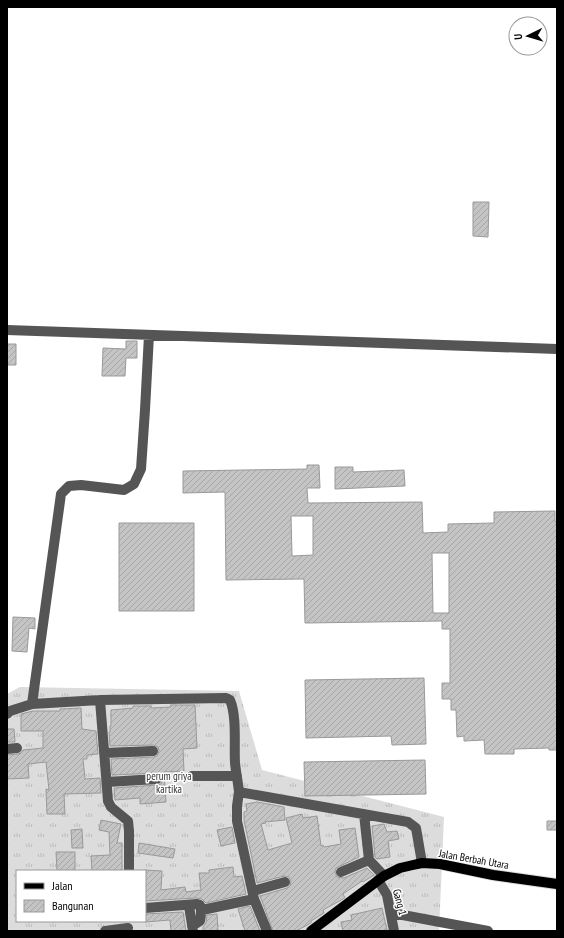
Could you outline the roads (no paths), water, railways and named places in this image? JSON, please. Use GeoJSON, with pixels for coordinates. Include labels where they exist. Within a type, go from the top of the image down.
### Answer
{"type":"FeatureCollection","features":[{"type":"Feature","properties":{"kind":"main road","name":"Jalan Berbah Utara"},"geometry":{"type":"LineString","coordinates":[[311,931],[381,878],[400,868],[422,863],[440,864],[557,884]]}},
{"type":"Feature","properties":{"kind":"street"},"geometry":{"type":"LineString","coordinates":[[7,330],[557,349]]}},
{"type":"Feature","properties":{"kind":"street"},"geometry":{"type":"LineString","coordinates":[[32,704],[61,494],[69,486],[81,485],[124,490],[134,484],[140,469],[149,336]]}},
{"type":"Feature","properties":{"kind":"street"},"geometry":{"type":"LineString","coordinates":[[7,714],[10,711],[32,704],[100,700],[222,698],[230,700],[233,712],[239,792],[237,821],[253,895],[267,931]]}},
{"type":"Feature","properties":{"kind":"street"},"geometry":{"type":"LineString","coordinates":[[100,700],[108,801],[111,807],[125,817],[129,824],[129,870]]}},
{"type":"Feature","properties":{"kind":"street"},"geometry":{"type":"LineString","coordinates":[[105,753],[153,751]]}},
{"type":"Feature","properties":{"kind":"street"},"geometry":{"type":"LineString","coordinates":[[192,776],[237,776]]}},
{"type":"Feature","properties":{"kind":"street"},"geometry":{"type":"LineString","coordinates":[[107,782],[157,778]]}},
{"type":"Feature","properties":{"kind":"street"},"geometry":{"type":"LineString","coordinates":[[239,792],[408,822],[416,828],[422,863]]}},
{"type":"Feature","properties":{"kind":"street"},"geometry":{"type":"LineString","coordinates":[[341,872],[369,860],[364,814]]}},
{"type":"Feature","properties":{"kind":"street","name":"Gang 1"},"geometry":{"type":"LineString","coordinates":[[369,860],[381,878],[387,895],[392,914],[394,931]]}},
{"type":"Feature","properties":{"kind":"street"},"geometry":{"type":"LineString","coordinates":[[202,910],[253,895],[285,882]]}},
{"type":"Feature","properties":{"kind":"street"},"geometry":{"type":"LineString","coordinates":[[146,908],[200,905],[202,910],[200,921],[192,928]]}},
{"type":"Feature","properties":{"kind":"street"},"geometry":{"type":"LineString","coordinates":[[189,906],[192,928]]}},
{"type":"Feature","properties":{"kind":"street"},"geometry":{"type":"LineString","coordinates":[[392,914],[488,931]]}},
{"type":"Feature","properties":{"kind":"street"},"geometry":{"type":"LineString","coordinates":[[104,931],[128,927]]}},
{"type":"Feature","properties":{"kind":"park label","name":"perum griya kartika"},"geometry":{"type":"Point","coordinates":[169,782]}}]}
